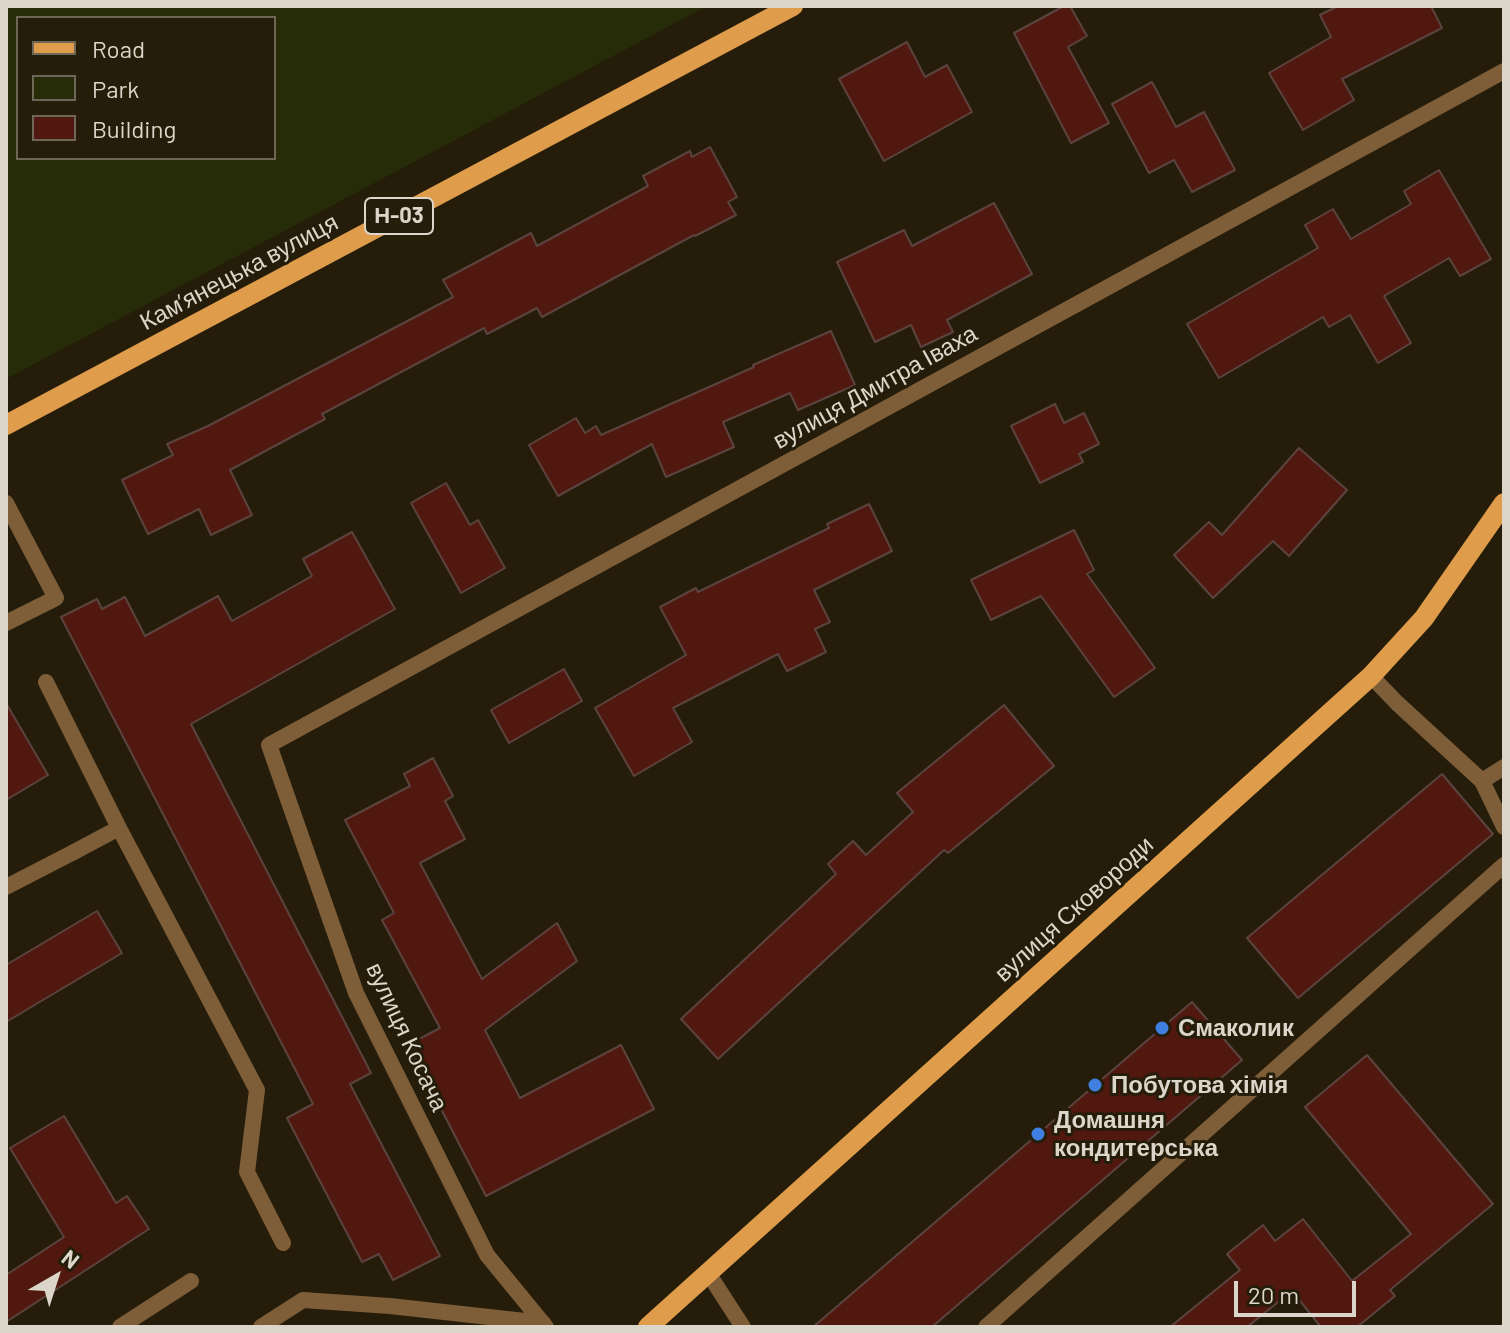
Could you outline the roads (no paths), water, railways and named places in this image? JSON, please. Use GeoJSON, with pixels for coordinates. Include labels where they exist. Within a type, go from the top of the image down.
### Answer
{"type":"FeatureCollection","features":[{"type":"Feature","properties":{"kind":"main road","name":"Камʼянецька вулиця"},"geometry":{"type":"LineString","coordinates":[[6,425],[793,6]]}},
{"type":"Feature","properties":{"kind":"main road","name":"вулиця Сковороди"},"geometry":{"type":"LineString","coordinates":[[648,1327],[1371,676],[1424,618],[1504,503]]}},
{"type":"Feature","properties":{"kind":"street","name":"вулиця Дмитра Іваха"},"geometry":{"type":"LineString","coordinates":[[269,745],[1504,71]]}},
{"type":"Feature","properties":{"kind":"street"},"geometry":{"type":"LineString","coordinates":[[6,503],[56,598],[6,623]]}},
{"type":"Feature","properties":{"kind":"street"},"geometry":{"type":"LineString","coordinates":[[1371,676],[1482,781],[1504,827]]}},
{"type":"Feature","properties":{"kind":"street"},"geometry":{"type":"LineString","coordinates":[[46,682],[257,1090],[247,1172],[283,1243]]}},
{"type":"Feature","properties":{"kind":"street","name":"вулиця Косача"},"geometry":{"type":"LineString","coordinates":[[269,745],[356,993],[487,1255],[544,1325]]}},
{"type":"Feature","properties":{"kind":"street"},"geometry":{"type":"LineString","coordinates":[[1482,781],[1504,767]]}},
{"type":"Feature","properties":{"kind":"street"},"geometry":{"type":"LineString","coordinates":[[6,887],[119,828]]}},
{"type":"Feature","properties":{"kind":"street"},"geometry":{"type":"LineString","coordinates":[[986,1327],[1504,865]]}},
{"type":"Feature","properties":{"kind":"street"},"geometry":{"type":"LineString","coordinates":[[708,1273],[743,1327]]}},
{"type":"Feature","properties":{"kind":"street"},"geometry":{"type":"LineString","coordinates":[[120,1327],[191,1281]]}},
{"type":"Feature","properties":{"kind":"street"},"geometry":{"type":"LineString","coordinates":[[261,1327],[303,1300],[390,1306],[544,1325]]}},
{"type":"Feature","properties":{"kind":"place","name":"Смаколик"},"geometry":{"type":"Point","coordinates":[1162,1028]}},
{"type":"Feature","properties":{"kind":"place","name":"Побутова хімія"},"geometry":{"type":"Point","coordinates":[1095,1085]}},
{"type":"Feature","properties":{"kind":"place","name":"Домашня кондитерська"},"geometry":{"type":"Point","coordinates":[1038,1134]}}]}
